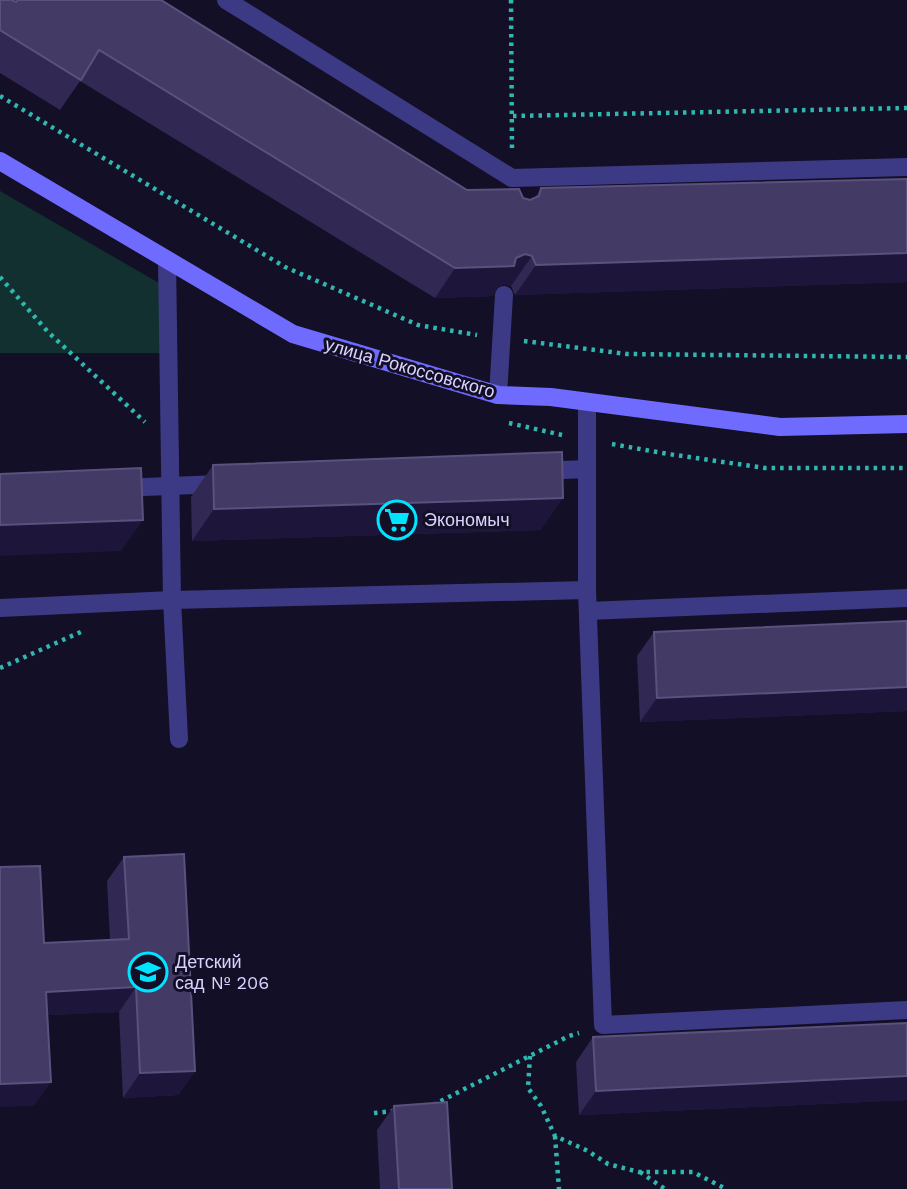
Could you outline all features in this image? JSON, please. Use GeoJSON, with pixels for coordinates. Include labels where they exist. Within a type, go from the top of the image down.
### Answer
{"type":"FeatureCollection","features":[{"type":"Feature","properties":{"kind":"street","name":"улица Рокоссовского"},"geometry":{"type":"LineString","coordinates":[[0,161],[293,334],[498,395],[587,402],[780,427],[907,424]]}},
{"type":"Feature","properties":{"kind":"lane"},"geometry":{"type":"LineString","coordinates":[[226,0],[511,185],[907,167]]}},
{"type":"Feature","properties":{"kind":"lane"},"geometry":{"type":"LineString","coordinates":[[167,260],[172,600],[179,739]]}},
{"type":"Feature","properties":{"kind":"lane"},"geometry":{"type":"LineString","coordinates":[[498,395],[504,295]]}},
{"type":"Feature","properties":{"kind":"lane"},"geometry":{"type":"LineString","coordinates":[[587,402],[587,590],[603,1026],[907,1010]]}},
{"type":"Feature","properties":{"kind":"lane"},"geometry":{"type":"LineString","coordinates":[[517,472],[587,469]]}},
{"type":"Feature","properties":{"kind":"lane"},"geometry":{"type":"LineString","coordinates":[[95,489],[240,483]]}},
{"type":"Feature","properties":{"kind":"lane"},"geometry":{"type":"LineString","coordinates":[[0,608],[172,600],[587,590]]}},
{"type":"Feature","properties":{"kind":"lane"},"geometry":{"type":"LineString","coordinates":[[588,611],[907,598]]}},
{"type":"Feature","properties":{"kind":"path"},"geometry":{"type":"LineString","coordinates":[[511,0],[511,185]]}},
{"type":"Feature","properties":{"kind":"path"},"geometry":{"type":"LineString","coordinates":[[0,96],[285,267],[418,325],[627,354],[907,357]]}},
{"type":"Feature","properties":{"kind":"path"},"geometry":{"type":"LineString","coordinates":[[513,116],[907,108]]}},
{"type":"Feature","properties":{"kind":"path"},"geometry":{"type":"LineString","coordinates":[[0,277],[48,332],[147,424]]}},
{"type":"Feature","properties":{"kind":"path"},"geometry":{"type":"LineString","coordinates":[[507,423],[668,454],[765,468],[907,468]]}},
{"type":"Feature","properties":{"kind":"path"},"geometry":{"type":"LineString","coordinates":[[429,1107],[569,1036],[603,1026]]}},
{"type":"Feature","properties":{"kind":"path"},"geometry":{"type":"LineString","coordinates":[[530,1056],[528,1088],[541,1106],[555,1136],[558,1189]]}},
{"type":"Feature","properties":{"kind":"path"},"geometry":{"type":"LineString","coordinates":[[374,1113],[401,1110]]}},
{"type":"Feature","properties":{"kind":"path"},"geometry":{"type":"LineString","coordinates":[[555,1136],[588,1151],[608,1164],[639,1172],[693,1172],[726,1189]]}},
{"type":"Feature","properties":{"kind":"path"},"geometry":{"type":"LineString","coordinates":[[639,1172],[665,1189]]}},
{"type":"Feature","properties":{"kind":"green space"},"geometry":{"type":"Polygon","coordinates":[[[0,191],[159,283],[161,353],[0,353],[0,191]]]}},
{"type":"Feature","properties":{"kind":"building"},"geometry":{"type":"Polygon","coordinates":[[[0,0],[161,0],[467,190],[519,189],[523,198],[530,200],[539,196],[541,188],[907,179],[907,253],[536,265],[532,256],[525,254],[516,258],[514,266],[455,268],[99,50],[81,80],[0,30],[0,0]]]}},
{"type":"Feature","properties":{"kind":"building"},"geometry":{"type":"Polygon","coordinates":[[[562,452],[563,498],[214,509],[213,465],[562,452]]]}},
{"type":"Feature","properties":{"kind":"building"},"geometry":{"type":"Polygon","coordinates":[[[141,468],[143,520],[0,525],[0,474],[141,468]]]}},
{"type":"Feature","properties":{"kind":"building"},"geometry":{"type":"Polygon","coordinates":[[[907,621],[907,687],[657,698],[654,632],[907,621]]]}},
{"type":"Feature","properties":{"kind":"building"},"geometry":{"type":"Polygon","coordinates":[[[184,854],[195,1071],[140,1073],[136,987],[46,992],[51,1082],[0,1084],[0,867],[40,866],[44,943],[129,939],[124,857],[184,854]]]}},
{"type":"Feature","properties":{"kind":"building"},"geometry":{"type":"Polygon","coordinates":[[[907,1023],[907,1076],[596,1091],[593,1037],[907,1023]]]}},
{"type":"Feature","properties":{"kind":"building"},"geometry":{"type":"Polygon","coordinates":[[[447,1102],[452,1189],[399,1189],[394,1106],[447,1102]]]}},
{"type":"Feature","properties":{"kind":"place","name":"Экономыч"},"geometry":{"type":"Point","coordinates":[397,520]}},
{"type":"Feature","properties":{"kind":"place","name":"Детский сад № 206"},"geometry":{"type":"Point","coordinates":[148,972]}}]}
